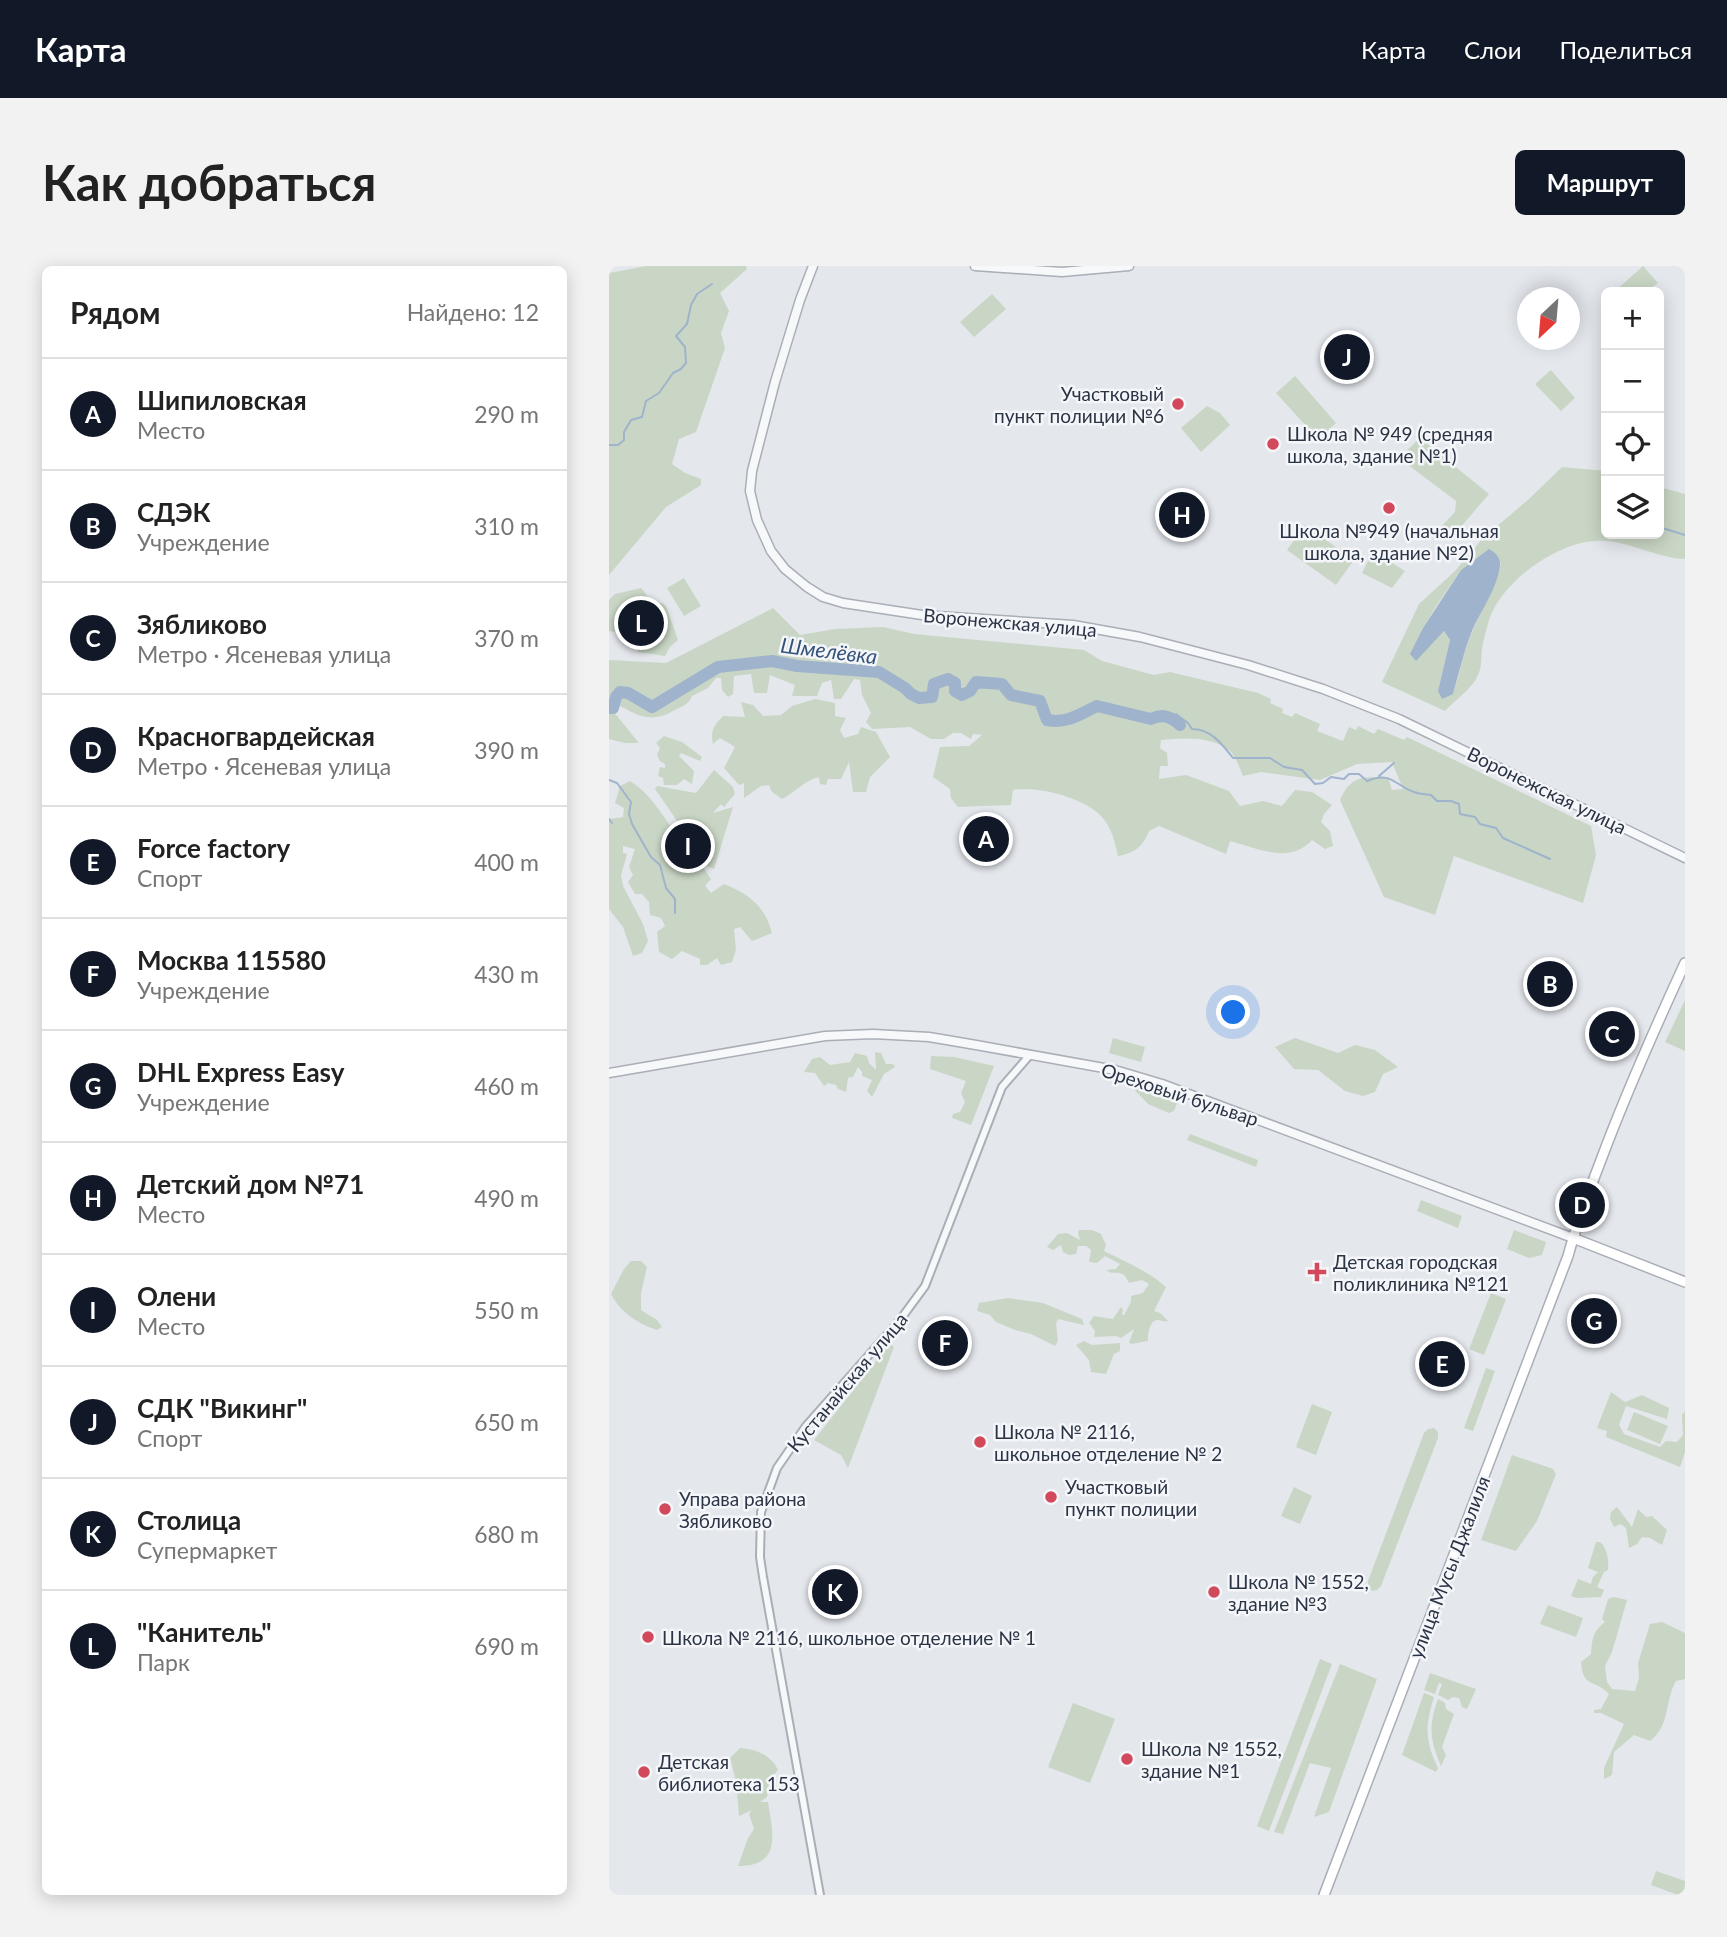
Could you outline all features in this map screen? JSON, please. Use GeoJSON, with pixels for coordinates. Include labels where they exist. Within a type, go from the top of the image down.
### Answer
{"type":"FeatureCollection","features":[{"type":"Feature","properties":{"kind":"main road","name":"улица Мусы Джалиля"},"geometry":{"type":"LineString","coordinates":[[1324,1895],[1645,1049],[1685,963]]}},
{"type":"Feature","properties":{"kind":"main road","name":"Ореховый бульвар"},"geometry":{"type":"LineString","coordinates":[[1573,1238],[1685,1282]]}},
{"type":"Feature","properties":{"kind":"street"},"geometry":{"type":"LineString","coordinates":[[975,266],[1062,272],[1129,266]]}},
{"type":"Feature","properties":{"kind":"street","name":"Воронежская улица"},"geometry":{"type":"LineString","coordinates":[[812,268],[775,382],[752,471],[750,491],[757,520],[771,551],[785,569],[807,587],[823,597],[883,610],[1073,625],[1140,637],[1285,676],[1399,719],[1685,858]]}},
{"type":"Feature","properties":{"kind":"street","name":"Ореховый бульвар"},"geometry":{"type":"LineString","coordinates":[[609,1073],[835,1035],[929,1037],[1115,1070],[1186,1091],[1573,1238]]}},
{"type":"Feature","properties":{"kind":"street","name":"Кустанайская улица"},"geometry":{"type":"LineString","coordinates":[[820,1895],[762,1577],[761,1512],[777,1468],[792,1444],[905,1314],[925,1286],[1002,1087],[1029,1056]]}},
{"type":"Feature","properties":{"kind":"green space"},"geometry":{"type":"Polygon","coordinates":[[[646,266],[746,266],[747,269],[720,293],[729,311],[721,333],[725,348],[696,432],[679,439],[672,464],[701,479],[701,485],[666,507],[609,575],[609,273],[646,266]]]}},
{"type":"Feature","properties":{"kind":"green space"},"geometry":{"type":"Polygon","coordinates":[[[1643,266],[1658,283],[1653,287],[1620,287],[1643,266]]]}},
{"type":"Feature","properties":{"kind":"green space"},"geometry":{"type":"Polygon","coordinates":[[[992,294],[1006,309],[974,337],[960,322],[992,294]]]}},
{"type":"Feature","properties":{"kind":"green space"},"geometry":{"type":"Polygon","coordinates":[[[1551,370],[1575,398],[1561,411],[1535,384],[1551,370]]]}},
{"type":"Feature","properties":{"kind":"green space"},"geometry":{"type":"Polygon","coordinates":[[[1295,376],[1336,423],[1318,439],[1276,393],[1295,376]]]}},
{"type":"Feature","properties":{"kind":"green space"},"geometry":{"type":"Polygon","coordinates":[[[1207,406],[1220,413],[1230,425],[1201,452],[1181,428],[1207,406]]]}},
{"type":"Feature","properties":{"kind":"green space"},"geometry":{"type":"Polygon","coordinates":[[[1420,438],[1489,494],[1453,536],[1440,528],[1455,512],[1456,501],[1399,458],[1420,438]]]}},
{"type":"Feature","properties":{"kind":"green space"},"geometry":{"type":"Polygon","coordinates":[[[1562,467],[1601,471],[1601,539],[1664,539],[1664,488],[1685,494],[1685,559],[1617,542],[1595,541],[1580,543],[1549,556],[1519,577],[1497,603],[1490,617],[1476,680],[1445,711],[1382,682],[1419,604],[1455,571],[1483,538],[1562,467]],[[1490,549],[1461,570],[1423,628],[1416,660],[1444,631],[1450,640],[1438,691],[1453,693],[1470,637],[1501,563],[1490,549]]]}},
{"type":"Feature","properties":{"kind":"green space"},"geometry":{"type":"Polygon","coordinates":[[[1305,525],[1354,560],[1336,585],[1287,550],[1305,525]]]}},
{"type":"Feature","properties":{"kind":"green space"},"geometry":{"type":"Polygon","coordinates":[[[1373,551],[1405,571],[1392,588],[1362,573],[1373,551]]]}},
{"type":"Feature","properties":{"kind":"green space"},"geometry":{"type":"Polygon","coordinates":[[[684,578],[701,606],[684,616],[667,588],[684,578]]]}},
{"type":"Feature","properties":{"kind":"green space"},"geometry":{"type":"Polygon","coordinates":[[[641,588],[653,603],[666,606],[678,640],[665,656],[638,652],[632,634],[609,631],[609,600],[615,594],[641,588]]]}},
{"type":"Feature","properties":{"kind":"green space"},"geometry":{"type":"Polygon","coordinates":[[[773,608],[800,635],[835,629],[883,627],[914,634],[1084,650],[1102,661],[1154,675],[1170,672],[1258,693],[1283,709],[1282,713],[1292,717],[1295,713],[1320,724],[1317,731],[1343,741],[1349,727],[1356,730],[1358,726],[1374,734],[1378,729],[1404,740],[1407,737],[1591,826],[1596,855],[1583,903],[1454,856],[1435,915],[1384,897],[1340,800],[1349,786],[1359,779],[1388,777],[1392,790],[1403,789],[1392,762],[1357,764],[1320,780],[1261,772],[1243,776],[1233,754],[1215,743],[1197,739],[1161,740],[1160,748],[1167,753],[1168,766],[1160,766],[1159,779],[1186,775],[1229,791],[1240,806],[1263,801],[1282,806],[1295,790],[1312,792],[1332,805],[1321,822],[1330,831],[1333,846],[1325,849],[1312,840],[1303,848],[1283,853],[1230,841],[1226,854],[1159,826],[1149,831],[1137,848],[1118,856],[1110,829],[1101,816],[1084,804],[1060,794],[1034,789],[1013,790],[1011,805],[958,807],[951,798],[950,789],[933,777],[940,747],[969,746],[982,735],[973,734],[971,739],[961,733],[953,733],[944,739],[931,739],[910,727],[872,729],[866,722],[871,713],[862,695],[860,680],[854,679],[841,699],[834,699],[831,680],[822,683],[817,696],[792,696],[795,685],[770,675],[767,693],[754,693],[751,674],[734,676],[733,694],[728,697],[722,690],[721,678],[716,678],[708,688],[692,696],[685,704],[657,717],[641,716],[609,700],[609,660],[666,663],[773,608]]]}},
{"type":"Feature","properties":{"kind":"green space"},"geometry":{"type":"Polygon","coordinates":[[[815,699],[835,703],[835,716],[846,718],[840,730],[844,738],[858,734],[861,727],[876,732],[890,757],[870,777],[866,792],[853,792],[849,762],[841,779],[828,779],[826,785],[820,784],[819,777],[808,781],[782,799],[772,792],[769,785],[761,786],[744,798],[744,783],[739,785],[724,768],[735,747],[720,738],[713,744],[712,732],[715,726],[723,716],[745,717],[741,702],[753,705],[763,716],[781,715],[792,706],[815,699]]]}},
{"type":"Feature","properties":{"kind":"green space"},"geometry":{"type":"Polygon","coordinates":[[[609,708],[613,711],[639,743],[609,739],[609,708]]]}},
{"type":"Feature","properties":{"kind":"green space"},"geometry":{"type":"Polygon","coordinates":[[[664,736],[682,742],[702,757],[700,761],[681,753],[679,756],[694,771],[692,784],[684,779],[677,785],[664,785],[663,778],[658,776],[660,767],[665,768],[665,764],[657,755],[660,748],[656,743],[664,736]]]}},
{"type":"Feature","properties":{"kind":"green space"},"geometry":{"type":"Polygon","coordinates":[[[714,770],[733,787],[735,794],[724,807],[721,804],[713,813],[733,807],[714,869],[702,862],[692,851],[678,826],[680,825],[655,789],[657,786],[696,793],[714,770]]]}},
{"type":"Feature","properties":{"kind":"green space"},"geometry":{"type":"Polygon","coordinates":[[[630,781],[653,802],[708,874],[711,879],[705,886],[711,893],[724,884],[741,892],[760,908],[772,933],[752,941],[740,927],[734,929],[736,950],[732,962],[721,965],[717,958],[707,965],[700,965],[700,959],[682,951],[672,959],[659,952],[657,932],[665,926],[661,918],[650,915],[649,902],[642,894],[635,894],[628,882],[633,875],[629,867],[635,849],[623,846],[623,853],[627,854],[621,875],[623,886],[643,924],[648,941],[642,953],[633,956],[623,927],[609,909],[609,819],[623,817],[624,808],[615,803],[620,786],[630,781]]]}},
{"type":"Feature","properties":{"kind":"green space"},"geometry":{"type":"Polygon","coordinates":[[[1685,1000],[1685,1051],[1665,1042],[1685,1000]]]}},
{"type":"Feature","properties":{"kind":"green space"},"geometry":{"type":"Polygon","coordinates":[[[1113,1038],[1145,1047],[1141,1062],[1109,1053],[1113,1038]]]}},
{"type":"Feature","properties":{"kind":"green space"},"geometry":{"type":"Polygon","coordinates":[[[1295,1038],[1338,1053],[1355,1045],[1375,1050],[1398,1067],[1383,1074],[1375,1092],[1363,1096],[1345,1091],[1318,1070],[1294,1069],[1275,1047],[1295,1038]]]}},
{"type":"Feature","properties":{"kind":"green space"},"geometry":{"type":"Polygon","coordinates":[[[875,1052],[881,1053],[886,1064],[893,1064],[895,1067],[884,1074],[872,1097],[867,1091],[872,1080],[862,1076],[858,1067],[853,1077],[848,1078],[846,1092],[838,1089],[836,1085],[828,1083],[824,1086],[815,1073],[804,1072],[812,1059],[820,1057],[830,1065],[850,1062],[855,1053],[867,1056],[869,1063],[876,1070],[875,1052]]]}},
{"type":"Feature","properties":{"kind":"green space"},"geometry":{"type":"Polygon","coordinates":[[[931,1056],[954,1057],[994,1066],[971,1125],[952,1118],[953,1114],[960,1112],[965,1102],[961,1093],[966,1081],[930,1069],[931,1056]]]}},
{"type":"Feature","properties":{"kind":"green space"},"geometry":{"type":"Polygon","coordinates":[[[1130,1085],[1174,1098],[1177,1103],[1174,1111],[1169,1113],[1148,1104],[1130,1085]]]}},
{"type":"Feature","properties":{"kind":"green space"},"geometry":{"type":"Polygon","coordinates":[[[1190,1134],[1258,1160],[1256,1167],[1187,1140],[1190,1134]]]}},
{"type":"Feature","properties":{"kind":"green space"},"geometry":{"type":"Polygon","coordinates":[[[1421,1200],[1462,1216],[1458,1228],[1417,1211],[1421,1200]]]}},
{"type":"Feature","properties":{"kind":"green space"},"geometry":{"type":"Polygon","coordinates":[[[1079,1230],[1092,1230],[1101,1234],[1106,1245],[1104,1251],[1144,1271],[1166,1287],[1154,1311],[1168,1321],[1153,1322],[1148,1341],[1131,1344],[1129,1342],[1134,1329],[1121,1338],[1094,1337],[1095,1331],[1089,1323],[1094,1316],[1113,1319],[1121,1307],[1124,1315],[1131,1296],[1143,1293],[1149,1284],[1142,1280],[1129,1283],[1123,1274],[1109,1272],[1106,1270],[1116,1269],[1120,1264],[1105,1256],[1097,1263],[1089,1262],[1091,1250],[1086,1246],[1078,1246],[1076,1254],[1069,1255],[1063,1252],[1061,1245],[1053,1250],[1047,1247],[1058,1234],[1067,1233],[1080,1240],[1079,1230]]]}},
{"type":"Feature","properties":{"kind":"green space"},"geometry":{"type":"Polygon","coordinates":[[[1514,1230],[1546,1242],[1542,1255],[1529,1258],[1507,1249],[1514,1230]]]}},
{"type":"Feature","properties":{"kind":"green space"},"geometry":{"type":"Polygon","coordinates":[[[631,1261],[641,1261],[647,1267],[641,1293],[641,1310],[657,1320],[662,1327],[657,1330],[630,1316],[611,1294],[631,1261]]]}},
{"type":"Feature","properties":{"kind":"green space"},"geometry":{"type":"Polygon","coordinates":[[[1491,1293],[1506,1299],[1484,1355],[1469,1349],[1491,1293]]]}},
{"type":"Feature","properties":{"kind":"green space"},"geometry":{"type":"Polygon","coordinates":[[[1008,1298],[1043,1303],[1082,1319],[1084,1325],[1058,1319],[1058,1341],[1055,1346],[996,1322],[990,1315],[977,1311],[979,1303],[1008,1298]]]}},
{"type":"Feature","properties":{"kind":"green space"},"geometry":{"type":"Polygon","coordinates":[[[1084,1341],[1092,1345],[1120,1343],[1120,1351],[1114,1354],[1106,1374],[1091,1372],[1089,1360],[1076,1345],[1084,1341]]]}},
{"type":"Feature","properties":{"kind":"green space"},"geometry":{"type":"Polygon","coordinates":[[[890,1344],[894,1347],[848,1468],[841,1455],[814,1440],[890,1344]]]}},
{"type":"Feature","properties":{"kind":"green space"},"geometry":{"type":"Polygon","coordinates":[[[1486,1368],[1495,1371],[1473,1431],[1464,1428],[1486,1368]]]}},
{"type":"Feature","properties":{"kind":"green space"},"geometry":{"type":"Polygon","coordinates":[[[1611,1392],[1625,1402],[1642,1395],[1669,1408],[1667,1419],[1626,1406],[1619,1425],[1624,1434],[1660,1447],[1666,1441],[1677,1442],[1683,1435],[1682,1415],[1685,1411],[1685,1452],[1680,1467],[1606,1437],[1607,1431],[1597,1428],[1611,1392]]]}},
{"type":"Feature","properties":{"kind":"green space"},"geometry":{"type":"Polygon","coordinates":[[[1312,1404],[1332,1412],[1316,1455],[1296,1447],[1312,1404]]]}},
{"type":"Feature","properties":{"kind":"green space"},"geometry":{"type":"Polygon","coordinates":[[[1634,1412],[1668,1426],[1660,1444],[1627,1430],[1634,1412]]]}},
{"type":"Feature","properties":{"kind":"green space"},"geometry":{"type":"Polygon","coordinates":[[[1434,1428],[1438,1432],[1438,1438],[1381,1586],[1372,1591],[1368,1587],[1368,1581],[1424,1433],[1434,1428]]]}},
{"type":"Feature","properties":{"kind":"green space"},"geometry":{"type":"Polygon","coordinates":[[[1512,1455],[1553,1469],[1556,1474],[1537,1521],[1516,1551],[1481,1540],[1512,1455]]]}},
{"type":"Feature","properties":{"kind":"green space"},"geometry":{"type":"Polygon","coordinates":[[[1294,1487],[1312,1496],[1300,1524],[1281,1516],[1294,1487]]]}},
{"type":"Feature","properties":{"kind":"green space"},"geometry":{"type":"Polygon","coordinates":[[[1617,1507],[1632,1527],[1638,1509],[1646,1517],[1652,1516],[1667,1530],[1662,1545],[1642,1537],[1637,1544],[1629,1548],[1626,1528],[1621,1524],[1614,1527],[1610,1519],[1611,1512],[1617,1507]]]}},
{"type":"Feature","properties":{"kind":"green space"},"geometry":{"type":"Polygon","coordinates":[[[1596,1542],[1600,1542],[1604,1548],[1608,1562],[1608,1570],[1604,1572],[1597,1587],[1604,1590],[1601,1597],[1571,1596],[1578,1579],[1591,1584],[1598,1572],[1588,1568],[1596,1542]]]}},
{"type":"Feature","properties":{"kind":"green space"},"geometry":{"type":"Polygon","coordinates":[[[1614,1597],[1627,1600],[1612,1652],[1605,1666],[1607,1682],[1612,1689],[1635,1691],[1639,1678],[1638,1663],[1650,1624],[1662,1622],[1685,1633],[1685,1679],[1676,1681],[1672,1689],[1664,1721],[1657,1735],[1650,1741],[1634,1735],[1614,1752],[1612,1775],[1604,1779],[1604,1768],[1624,1724],[1601,1713],[1594,1713],[1594,1710],[1601,1709],[1609,1694],[1587,1680],[1581,1662],[1591,1654],[1594,1636],[1605,1622],[1602,1619],[1608,1599],[1614,1597]]]}},
{"type":"Feature","properties":{"kind":"green space"},"geometry":{"type":"Polygon","coordinates":[[[1548,1605],[1583,1618],[1576,1637],[1540,1624],[1548,1605]]]}},
{"type":"Feature","properties":{"kind":"green space"},"geometry":{"type":"Polygon","coordinates":[[[1320,1659],[1332,1664],[1269,1831],[1257,1826],[1320,1659]]]}},
{"type":"Feature","properties":{"kind":"green space"},"geometry":{"type":"Polygon","coordinates":[[[1340,1664],[1377,1679],[1329,1812],[1314,1817],[1331,1768],[1310,1763],[1283,1834],[1274,1832],[1340,1664]]]}},
{"type":"Feature","properties":{"kind":"green space"},"geometry":{"type":"Polygon","coordinates":[[[1430,1673],[1476,1689],[1467,1709],[1462,1707],[1459,1698],[1448,1700],[1438,1695],[1442,1684],[1439,1683],[1435,1694],[1424,1690],[1430,1673]]]}},
{"type":"Feature","properties":{"kind":"green space"},"geometry":{"type":"Polygon","coordinates":[[[1424,1693],[1434,1697],[1428,1733],[1438,1768],[1436,1772],[1402,1755],[1424,1693]]]}},
{"type":"Feature","properties":{"kind":"green space"},"geometry":{"type":"Polygon","coordinates":[[[1438,1699],[1454,1714],[1442,1747],[1446,1755],[1441,1766],[1432,1733],[1438,1699]]]}},
{"type":"Feature","properties":{"kind":"green space"},"geometry":{"type":"Polygon","coordinates":[[[1073,1703],[1115,1719],[1090,1783],[1048,1767],[1073,1703]]]}},
{"type":"Feature","properties":{"kind":"green space"},"geometry":{"type":"Polygon","coordinates":[[[740,1748],[762,1754],[771,1760],[778,1770],[769,1780],[767,1797],[760,1802],[768,1802],[770,1814],[772,1836],[768,1854],[752,1865],[738,1866],[754,1829],[749,1814],[752,1810],[739,1816],[736,1781],[730,1758],[740,1748]]]}},
{"type":"Feature","properties":{"kind":"green space"},"geometry":{"type":"Polygon","coordinates":[[[1656,1871],[1685,1881],[1685,1895],[1651,1885],[1656,1871]]]}},
{"type":"Feature","properties":{"kind":"water"},"geometry":{"type":"Polygon","coordinates":[[[1489,549],[1500,561],[1498,575],[1472,631],[1453,694],[1442,699],[1438,691],[1450,640],[1444,631],[1416,661],[1410,654],[1423,628],[1461,570],[1489,549]]]}},
{"type":"Feature","properties":{"kind":"waterway"},"geometry":{"type":"LineString","coordinates":[[609,445],[618,445],[624,440],[624,432],[631,420],[642,417],[646,401],[659,393],[673,373],[686,363],[685,347],[676,336],[687,324],[691,305],[697,294],[712,284]]}},
{"type":"Feature","properties":{"kind":"waterway"},"geometry":{"type":"LineString","coordinates":[[1664,529],[1685,535]]}},
{"type":"Feature","properties":{"kind":"waterway","name":"Шмелёвка"},"geometry":{"type":"LineString","coordinates":[[609,708],[613,708],[620,692],[628,693],[652,707],[718,667],[772,661],[797,666],[879,672],[919,698],[932,697],[934,684],[948,679],[955,683],[955,691],[962,695],[970,691],[976,682],[1002,684],[1011,695],[1040,701],[1047,720],[1067,719],[1097,706],[1151,719],[1167,717],[1180,725]]}},
{"type":"Feature","properties":{"kind":"waterway"},"geometry":{"type":"LineString","coordinates":[[1171,717],[1176,714],[1192,729],[1210,734],[1233,758],[1270,758],[1284,767],[1302,770],[1315,784],[1323,783],[1331,777],[1344,779],[1349,774],[1359,774],[1367,781],[1388,778],[1414,792],[1431,795],[1437,801],[1451,801],[1459,804],[1460,814],[1475,817],[1480,824],[1496,828],[1503,838],[1550,859]]}},
{"type":"Feature","properties":{"kind":"waterway"},"geometry":{"type":"LineString","coordinates":[[1379,776],[1394,763]]}},
{"type":"Feature","properties":{"kind":"waterway"},"geometry":{"type":"LineString","coordinates":[[609,780],[617,783],[631,802],[629,814],[632,824],[651,857],[660,865],[666,888],[675,899],[675,913]]}},
{"type":"Feature","properties":{"kind":"waterway"},"geometry":{"type":"LineString","coordinates":[[609,819],[612,823]]}},
{"type":"Feature","properties":{"kind":"place","name":"СДК \"Викинг\""},"geometry":{"type":"Point","coordinates":[1347,357]}},
{"type":"Feature","properties":{"kind":"place","name":"Участковый пункт полиции №6"},"geometry":{"type":"Point","coordinates":[1178,404]}},
{"type":"Feature","properties":{"kind":"place","name":"Школа № 949 (средняя школа, здание №1)"},"geometry":{"type":"Point","coordinates":[1273,444]}},
{"type":"Feature","properties":{"kind":"place","name":"Школа №949 (начальная школа, здание №2)"},"geometry":{"type":"Point","coordinates":[1389,508]}},
{"type":"Feature","properties":{"kind":"place","name":"Детский дом №71"},"geometry":{"type":"Point","coordinates":[1182,515]}},
{"type":"Feature","properties":{"kind":"place","name":"\"Канитель\""},"geometry":{"type":"Point","coordinates":[641,623]}},
{"type":"Feature","properties":{"kind":"place","name":"Шипиловская"},"geometry":{"type":"Point","coordinates":[986,839]}},
{"type":"Feature","properties":{"kind":"place","name":"Олени"},"geometry":{"type":"Point","coordinates":[688,846]}},
{"type":"Feature","properties":{"kind":"place","name":"СДЭК"},"geometry":{"type":"Point","coordinates":[1550,984]}},
{"type":"Feature","properties":{"kind":"place","name":"Зябликово"},"geometry":{"type":"Point","coordinates":[1612,1034]}},
{"type":"Feature","properties":{"kind":"place","name":"Красногвардейская"},"geometry":{"type":"Point","coordinates":[1582,1205]}},
{"type":"Feature","properties":{"kind":"place","name":"Детская городская поликлиника №121"},"geometry":{"type":"Point","coordinates":[1317,1272]}},
{"type":"Feature","properties":{"kind":"place","name":"DHL Express Easy"},"geometry":{"type":"Point","coordinates":[1594,1321]}},
{"type":"Feature","properties":{"kind":"place","name":"Москва 115580"},"geometry":{"type":"Point","coordinates":[945,1343]}},
{"type":"Feature","properties":{"kind":"place","name":"Force factory"},"geometry":{"type":"Point","coordinates":[1442,1364]}},
{"type":"Feature","properties":{"kind":"place","name":"Школа № 2116, школьное отделение № 2"},"geometry":{"type":"Point","coordinates":[980,1442]}},
{"type":"Feature","properties":{"kind":"place","name":"Участковый пункт полиции"},"geometry":{"type":"Point","coordinates":[1051,1497]}},
{"type":"Feature","properties":{"kind":"place","name":"Управа района Зябликово"},"geometry":{"type":"Point","coordinates":[665,1509]}},
{"type":"Feature","properties":{"kind":"place","name":"Столица"},"geometry":{"type":"Point","coordinates":[835,1592]}},
{"type":"Feature","properties":{"kind":"place","name":"Школа № 1552, здание №3"},"geometry":{"type":"Point","coordinates":[1214,1592]}},
{"type":"Feature","properties":{"kind":"place","name":"Школа № 2116, школьное отделение № 1"},"geometry":{"type":"Point","coordinates":[648,1637]}},
{"type":"Feature","properties":{"kind":"place","name":"Школа № 1552, здание №1"},"geometry":{"type":"Point","coordinates":[1127,1759]}},
{"type":"Feature","properties":{"kind":"place","name":"Детская библиотека 153"},"geometry":{"type":"Point","coordinates":[644,1772]}}]}
